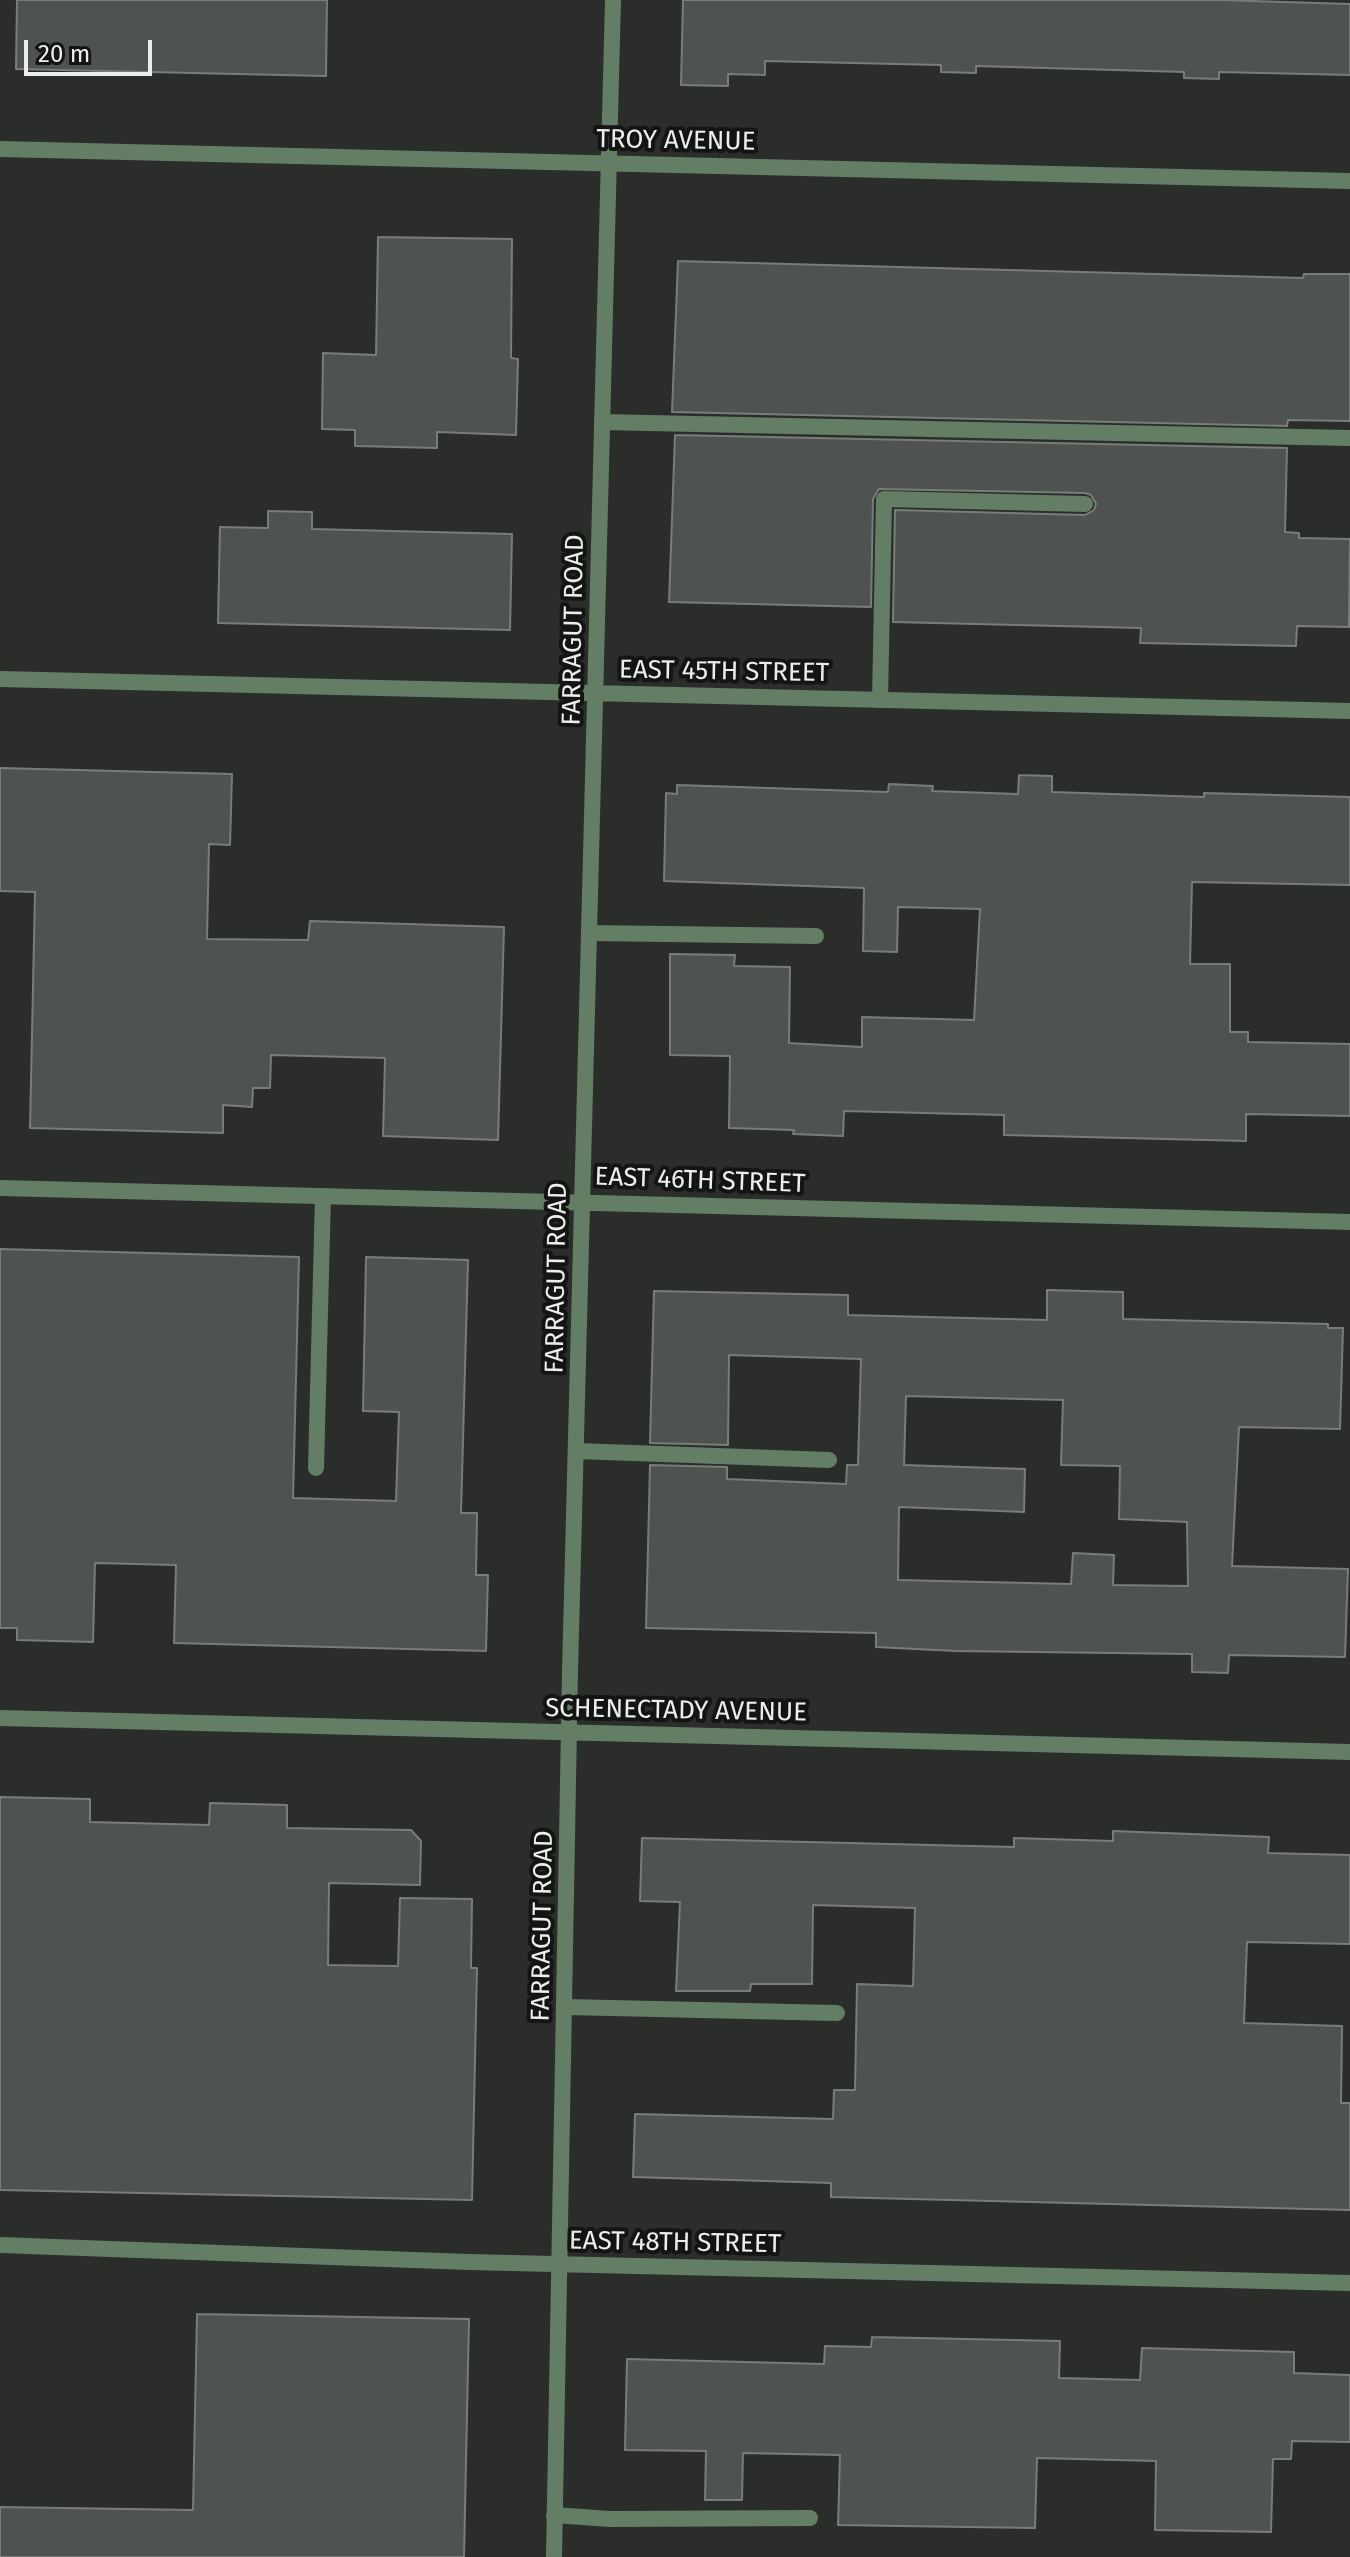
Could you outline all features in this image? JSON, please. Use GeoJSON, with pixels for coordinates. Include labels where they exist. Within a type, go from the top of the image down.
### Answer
{"type":"FeatureCollection","features":[{"type":"Feature","properties":{"kind":"street","name":"FARRAGUT ROAD"},"geometry":{"type":"LineString","coordinates":[[554,2557],[582,1201],[613,0]]}},
{"type":"Feature","properties":{"kind":"street","name":"TROY AVENUE"},"geometry":{"type":"LineString","coordinates":[[0,149],[1350,181]]}},
{"type":"Feature","properties":{"kind":"street"},"geometry":{"type":"LineString","coordinates":[[602,422],[1350,438]]}},
{"type":"Feature","properties":{"kind":"street"},"geometry":{"type":"LineString","coordinates":[[880,700],[884,499],[1085,504]]}},
{"type":"Feature","properties":{"kind":"street","name":"EAST 45TH STREET"},"geometry":{"type":"LineString","coordinates":[[0,679],[1350,711]]}},
{"type":"Feature","properties":{"kind":"street"},"geometry":{"type":"LineString","coordinates":[[590,933],[816,936]]}},
{"type":"Feature","properties":{"kind":"street","name":"EAST 46TH STREET"},"geometry":{"type":"LineString","coordinates":[[0,1188],[1350,1222]]}},
{"type":"Feature","properties":{"kind":"street"},"geometry":{"type":"LineString","coordinates":[[316,1468],[323,1196]]}},
{"type":"Feature","properties":{"kind":"street"},"geometry":{"type":"LineString","coordinates":[[577,1451],[829,1460]]}},
{"type":"Feature","properties":{"kind":"street","name":"SCHENECTADY AVENUE"},"geometry":{"type":"LineString","coordinates":[[0,1718],[1350,1752]]}},
{"type":"Feature","properties":{"kind":"street"},"geometry":{"type":"LineString","coordinates":[[565,2007],[837,2013]]}},
{"type":"Feature","properties":{"kind":"street","name":"EAST 48TH STREET"},"geometry":{"type":"LineString","coordinates":[[0,2245],[560,2264],[1350,2283]]}},
{"type":"Feature","properties":{"kind":"street"},"geometry":{"type":"LineString","coordinates":[[554,2515],[610,2519],[810,2518]]}},
{"type":"Feature","properties":{"kind":"building"},"geometry":{"type":"Polygon","coordinates":[[[17,0],[327,0],[326,76],[16,69],[17,0]]]}},
{"type":"Feature","properties":{"kind":"building"},"geometry":{"type":"Polygon","coordinates":[[[683,0],[1220,0],[1350,4],[1350,75],[1219,72],[1219,79],[1184,78],[1184,72],[976,66],[976,73],[941,72],[941,65],[765,61],[765,75],[728,74],[728,86],[681,85],[683,0]]]}},
{"type":"Feature","properties":{"kind":"building"},"geometry":{"type":"Polygon","coordinates":[[[378,237],[512,239],[511,358],[518,359],[516,435],[437,432],[437,448],[355,446],[355,430],[322,429],[323,353],[376,355],[378,237]]]}},
{"type":"Feature","properties":{"kind":"building"},"geometry":{"type":"Polygon","coordinates":[[[678,261],[1303,278],[1304,274],[1350,274],[1350,421],[1288,420],[1287,426],[672,412],[678,261]]]}},
{"type":"Feature","properties":{"kind":"building"},"geometry":{"type":"Polygon","coordinates":[[[675,435],[1287,448],[1285,532],[1299,533],[1299,538],[1350,539],[1349,627],[1297,626],[1296,646],[1140,643],[1141,628],[893,622],[895,510],[1085,515],[1094,510],[1096,504],[1091,495],[1085,493],[879,489],[873,499],[871,607],[669,602],[675,435]]]}},
{"type":"Feature","properties":{"kind":"building"},"geometry":{"type":"Polygon","coordinates":[[[268,511],[312,512],[312,529],[512,534],[510,630],[218,623],[220,527],[268,528],[268,511]]]}},
{"type":"Feature","properties":{"kind":"building"},"geometry":{"type":"Polygon","coordinates":[[[0,768],[232,774],[230,845],[209,844],[207,939],[308,940],[310,921],[504,927],[498,1140],[383,1136],[385,1058],[271,1055],[270,1088],[253,1088],[252,1107],[223,1105],[223,1133],[30,1128],[35,892],[0,891],[0,768]]]}},
{"type":"Feature","properties":{"kind":"building"},"geometry":{"type":"Polygon","coordinates":[[[1019,775],[1052,776],[1052,792],[1204,797],[1204,793],[1350,797],[1350,885],[1192,882],[1190,964],[1230,964],[1230,1032],[1248,1032],[1248,1042],[1350,1044],[1350,1116],[1246,1114],[1246,1141],[1004,1135],[1004,1115],[844,1111],[843,1136],[793,1134],[794,1130],[729,1128],[730,1056],[670,1055],[670,954],[735,955],[734,966],[790,967],[789,1043],[862,1047],[862,1017],[974,1020],[980,909],[898,907],[897,952],[863,951],[864,888],[664,881],[666,793],[677,794],[677,785],[888,792],[889,784],[933,786],[932,791],[1018,794],[1019,775]]]}},
{"type":"Feature","properties":{"kind":"building"},"geometry":{"type":"Polygon","coordinates":[[[0,1249],[299,1257],[293,1498],[396,1501],[399,1412],[363,1411],[366,1257],[468,1260],[461,1513],[477,1513],[476,1575],[488,1575],[486,1651],[174,1643],[176,1565],[95,1563],[93,1642],[17,1640],[17,1628],[0,1628],[0,1249]]]}},
{"type":"Feature","properties":{"kind":"building"},"geometry":{"type":"Polygon","coordinates":[[[1047,1290],[1123,1292],[1123,1319],[1328,1324],[1328,1328],[1343,1328],[1340,1429],[1239,1427],[1232,1566],[1348,1569],[1345,1657],[1229,1655],[1228,1673],[1192,1672],[1192,1654],[956,1651],[876,1647],[876,1633],[646,1628],[650,1465],[727,1467],[727,1479],[846,1484],[847,1465],[858,1465],[861,1359],[729,1355],[728,1445],[650,1443],[654,1291],[848,1295],[848,1315],[1047,1320],[1047,1290]],[[906,1396],[904,1465],[1025,1469],[1024,1512],[899,1507],[898,1580],[1071,1584],[1073,1553],[1114,1555],[1113,1585],[1188,1586],[1187,1522],[1119,1519],[1120,1466],[1061,1465],[1063,1400],[906,1396]]]}},
{"type":"Feature","properties":{"kind":"building"},"geometry":{"type":"Polygon","coordinates":[[[0,1797],[90,1799],[90,1822],[209,1825],[210,1803],[287,1805],[287,1828],[411,1830],[421,1841],[420,1885],[329,1883],[328,1965],[398,1966],[400,1898],[472,1899],[471,1968],[477,1968],[472,2200],[0,2190],[0,1797]]]}},
{"type":"Feature","properties":{"kind":"building"},"geometry":{"type":"Polygon","coordinates":[[[1113,1831],[1269,1837],[1268,1853],[1350,1855],[1350,1944],[1247,1942],[1244,2023],[1342,2026],[1341,2103],[1350,2103],[1350,2210],[831,2197],[831,2183],[633,2177],[635,2114],[833,2119],[834,2090],[855,2090],[857,1984],[913,1986],[915,1908],[813,1905],[812,1984],[751,1984],[750,1991],[676,1991],[680,1902],[640,1901],[642,1838],[1014,1847],[1014,1838],[1113,1841],[1113,1831]]]}},
{"type":"Feature","properties":{"kind":"building"},"geometry":{"type":"Polygon","coordinates":[[[197,2314],[469,2319],[464,2557],[0,2557],[0,2507],[193,2510],[197,2314]]]}},
{"type":"Feature","properties":{"kind":"building"},"geometry":{"type":"Polygon","coordinates":[[[872,2337],[1060,2341],[1059,2378],[1140,2380],[1142,2348],[1294,2352],[1294,2373],[1350,2375],[1350,2442],[1292,2441],[1291,2459],[1273,2459],[1271,2532],[1155,2530],[1156,2461],[1037,2458],[1035,2528],[838,2525],[840,2455],[743,2453],[742,2500],[705,2500],[706,2451],[625,2450],[627,2359],[824,2364],[825,2346],[871,2347],[872,2337]]]}}]}
